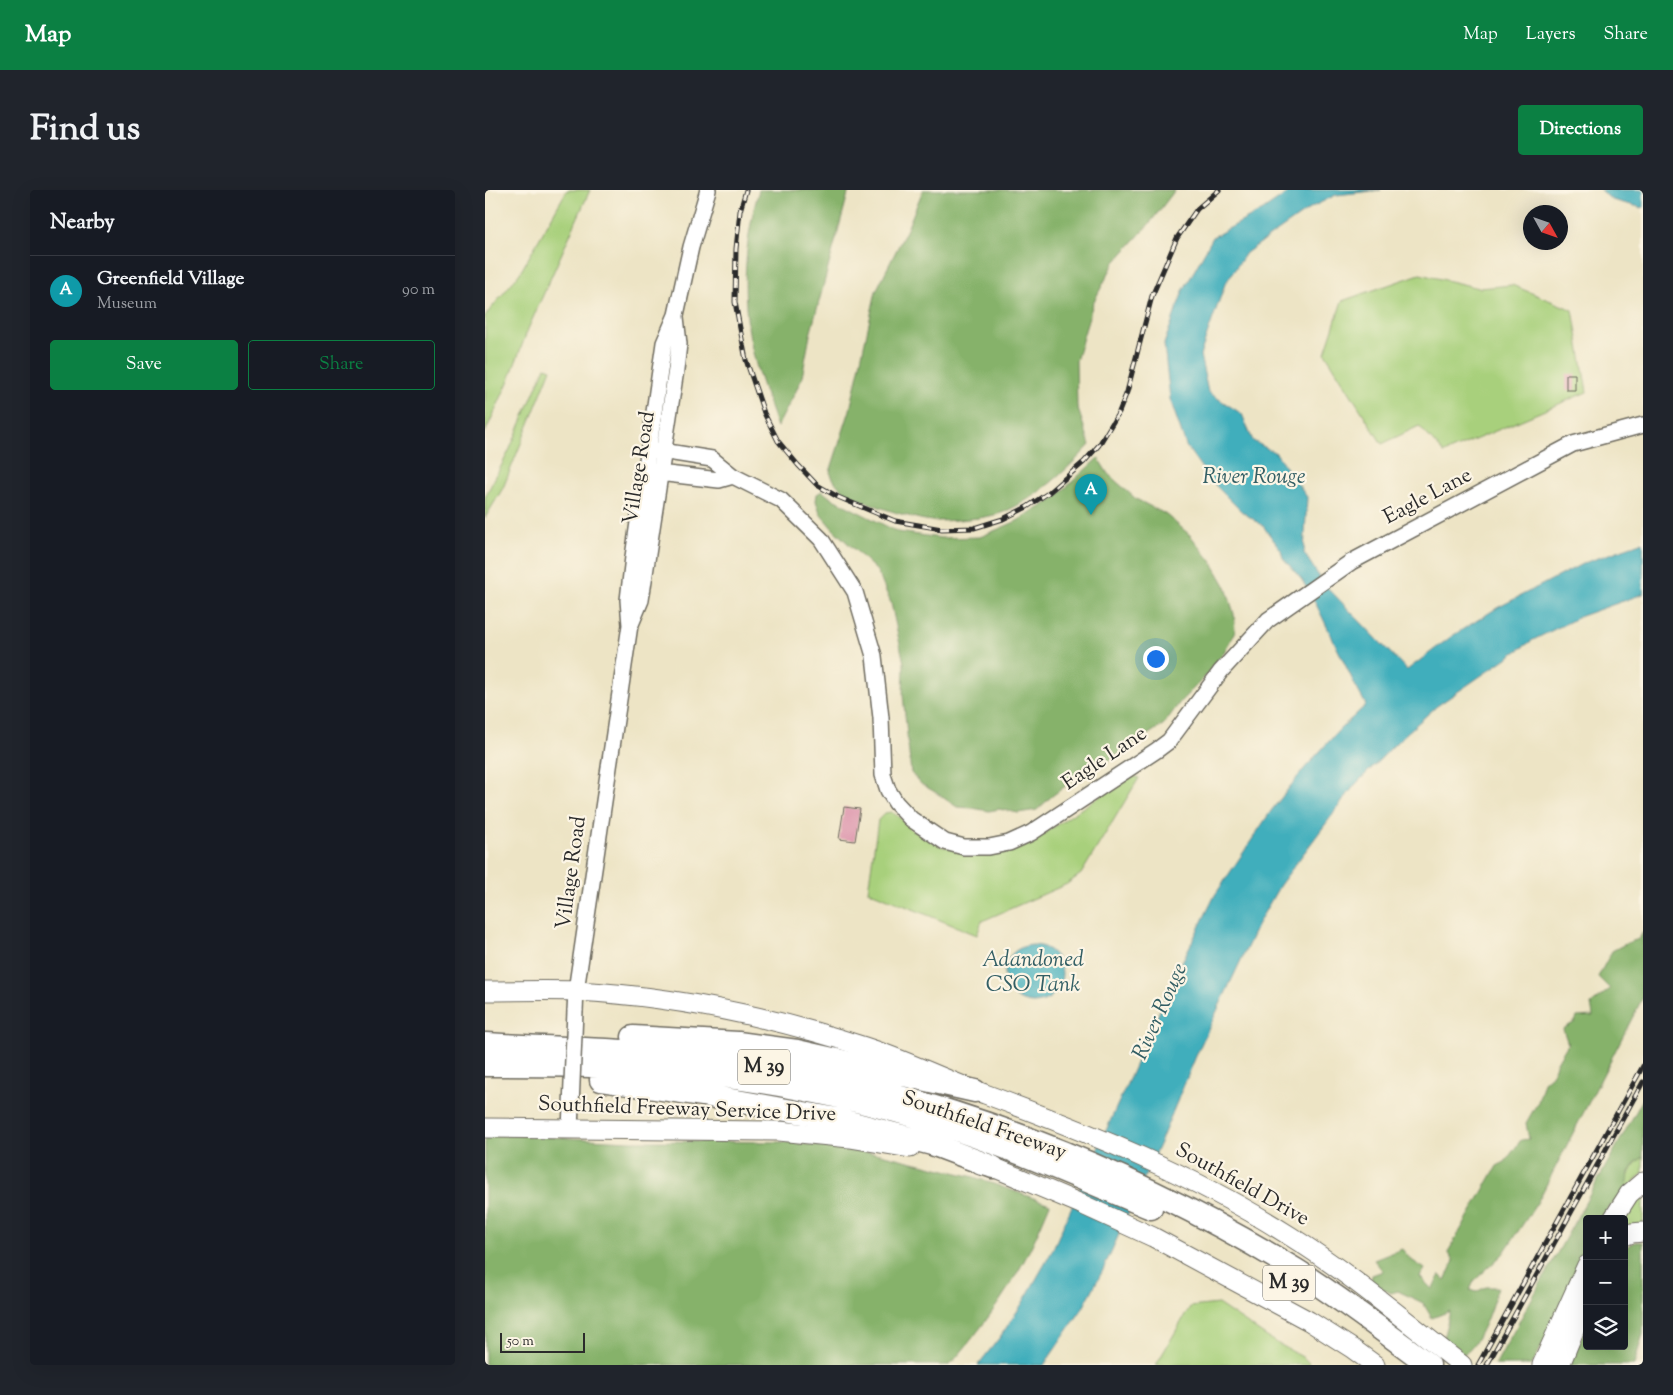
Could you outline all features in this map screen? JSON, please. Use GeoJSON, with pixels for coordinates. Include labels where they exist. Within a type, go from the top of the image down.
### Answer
{"type":"FeatureCollection","features":[{"type":"Feature","properties":{"kind":"highway"},"geometry":{"type":"LineString","coordinates":[[485,1036],[573,1034],[737,1043],[834,1058],[975,1091]]}},
{"type":"Feature","properties":{"kind":"highway","name":"Southfield Freeway"},"geometry":{"type":"LineString","coordinates":[[485,1044],[655,1053],[706,1058],[785,1070],[877,1090],[986,1122],[1031,1148],[1166,1206],[1296,1270],[1351,1306],[1429,1365]]}},
{"type":"Feature","properties":{"kind":"highway","name":"Southfield Freeway"},"geometry":{"type":"LineString","coordinates":[[485,1064],[663,1070],[770,1084],[875,1106],[1031,1148]]}},
{"type":"Feature","properties":{"kind":"highway"},"geometry":{"type":"LineString","coordinates":[[485,1071],[612,1081],[792,1110],[922,1141],[993,1168]]}},
{"type":"Feature","properties":{"kind":"highway","name":"Southfield Freeway"},"geometry":{"type":"LineString","coordinates":[[1166,1206],[1186,1224],[1275,1274],[1350,1322],[1408,1365]]}},
{"type":"Feature","properties":{"kind":"main road","name":"Southfield Drive"},"geometry":{"type":"LineString","coordinates":[[485,991],[576,992],[635,996],[736,1012],[799,1027],[867,1048],[1106,1141],[1241,1206],[1291,1236],[1369,1293],[1461,1365]]}},
{"type":"Feature","properties":{"kind":"main road","name":"Southfield Freeway Service Drive"},"geometry":{"type":"LineString","coordinates":[[485,1128],[779,1131],[885,1143],[993,1168],[1153,1237],[1309,1321],[1375,1365]]}},
{"type":"Feature","properties":{"kind":"main road"},"geometry":{"type":"LineString","coordinates":[[1616,1215],[1629,1194],[1643,1182]]}},
{"type":"Feature","properties":{"kind":"main road"},"geometry":{"type":"LineString","coordinates":[[1628,1234],[1643,1232]]}},
{"type":"Feature","properties":{"kind":"main road"},"geometry":{"type":"LineString","coordinates":[[1542,1365],[1583,1275]]}},
{"type":"Feature","properties":{"kind":"main road"},"geometry":{"type":"LineString","coordinates":[[1559,1365],[1584,1305]]}},
{"type":"Feature","properties":{"kind":"street","name":"Village Road"},"geometry":{"type":"LineString","coordinates":[[571,1129],[576,992],[630,624],[628,600],[656,450],[679,344],[676,316],[691,246],[708,190]]}},
{"type":"Feature","properties":{"kind":"street","name":"Eagle Lane"},"geometry":{"type":"LineString","coordinates":[[656,450],[712,459],[733,476],[781,500],[821,539],[855,592],[874,656],[881,718],[883,775],[888,790],[896,803],[911,819],[945,842],[964,847],[989,847],[1009,843],[1031,833],[1157,750],[1175,733],[1221,671],[1268,620],[1351,562],[1573,444],[1643,425]]}},
{"type":"Feature","properties":{"kind":"street"},"geometry":{"type":"LineString","coordinates":[[653,472],[719,480],[733,476]]}},
{"type":"Feature","properties":{"kind":"green space"},"geometry":{"type":"Polygon","coordinates":[[[567,190],[590,190],[528,329],[509,380],[485,433],[485,316],[520,273],[567,190]]]}},
{"type":"Feature","properties":{"kind":"green space"},"geometry":{"type":"Polygon","coordinates":[[[759,190],[849,190],[810,335],[802,377],[777,427],[755,360],[747,320],[746,264],[750,226],[759,190]]]}},
{"type":"Feature","properties":{"kind":"green space"},"geometry":{"type":"Polygon","coordinates":[[[923,190],[1175,190],[1150,223],[1114,263],[1093,303],[1076,361],[1077,406],[1090,445],[1061,474],[1028,499],[1004,512],[978,518],[932,521],[904,515],[849,494],[838,485],[830,472],[850,410],[876,291],[907,229],[923,190]]]}},
{"type":"Feature","properties":{"kind":"green space"},"geometry":{"type":"Polygon","coordinates":[[[1420,274],[1479,288],[1512,285],[1573,310],[1587,392],[1444,453],[1419,426],[1382,444],[1325,353],[1342,301],[1420,274]]]}},
{"type":"Feature","properties":{"kind":"green space"},"geometry":{"type":"Polygon","coordinates":[[[545,367],[551,369],[503,488],[485,518],[485,497],[509,451],[545,367]]]}},
{"type":"Feature","properties":{"kind":"green space"},"geometry":{"type":"Polygon","coordinates":[[[1098,458],[1108,474],[1136,499],[1165,514],[1190,535],[1211,561],[1226,587],[1234,614],[1235,632],[1223,654],[1209,673],[1180,702],[1164,724],[1103,764],[1078,777],[1052,796],[1037,810],[1018,813],[999,809],[989,811],[957,807],[921,784],[911,773],[903,695],[904,663],[891,603],[877,571],[821,515],[816,501],[817,494],[822,491],[831,498],[898,532],[941,538],[980,537],[1017,521],[1051,501],[1098,458]]]}},
{"type":"Feature","properties":{"kind":"green space"},"geometry":{"type":"Polygon","coordinates":[[[1132,775],[1139,778],[1081,874],[1067,884],[982,921],[977,935],[868,891],[878,820],[885,813],[891,812],[912,830],[943,847],[1009,850],[1024,845],[1040,836],[1132,775]]]}},
{"type":"Feature","properties":{"kind":"green space"},"geometry":{"type":"Polygon","coordinates":[[[1643,932],[1643,997],[1537,1203],[1503,1254],[1474,1281],[1470,1290],[1476,1292],[1486,1287],[1498,1287],[1480,1334],[1469,1350],[1462,1355],[1443,1339],[1450,1311],[1432,1318],[1423,1303],[1398,1291],[1391,1293],[1371,1283],[1372,1275],[1383,1271],[1374,1260],[1402,1249],[1410,1259],[1425,1269],[1420,1277],[1432,1289],[1440,1275],[1445,1280],[1454,1261],[1448,1252],[1497,1166],[1505,1162],[1521,1140],[1529,1139],[1526,1123],[1538,1102],[1544,1082],[1552,1075],[1557,1062],[1568,1044],[1563,1029],[1575,1022],[1577,1017],[1593,1016],[1591,1004],[1610,989],[1598,977],[1612,951],[1639,939],[1643,932]]]}},
{"type":"Feature","properties":{"kind":"green space"},"geometry":{"type":"Polygon","coordinates":[[[1643,1099],[1643,1157],[1635,1163],[1629,1172],[1627,1188],[1604,1215],[1583,1215],[1583,1254],[1532,1365],[1495,1365],[1643,1099]]]}},
{"type":"Feature","properties":{"kind":"green space"},"geometry":{"type":"Polygon","coordinates":[[[485,1134],[630,1141],[787,1142],[880,1154],[974,1177],[1050,1204],[1028,1254],[1008,1288],[980,1328],[950,1365],[485,1365],[485,1134]]]}},
{"type":"Feature","properties":{"kind":"green space"},"geometry":{"type":"Polygon","coordinates":[[[1643,1157],[1643,1173],[1627,1188],[1631,1170],[1643,1157]]]}},
{"type":"Feature","properties":{"kind":"green space"},"geometry":{"type":"Polygon","coordinates":[[[1643,1190],[1643,1227],[1628,1229],[1628,1215],[1624,1215],[1624,1211],[1643,1190]]]}},
{"type":"Feature","properties":{"kind":"green space"},"geometry":{"type":"Polygon","coordinates":[[[1635,1242],[1643,1242],[1643,1334],[1634,1365],[1570,1365],[1583,1333],[1583,1350],[1628,1350],[1628,1246],[1635,1242]]]}},
{"type":"Feature","properties":{"kind":"green space"},"geometry":{"type":"Polygon","coordinates":[[[1218,1304],[1270,1339],[1304,1358],[1311,1365],[1156,1365],[1190,1307],[1218,1304]]]}},
{"type":"Feature","properties":{"kind":"water","name":"River Rouge"},"geometry":{"type":"Polygon","coordinates":[[[1292,190],[1381,190],[1336,195],[1312,207],[1246,253],[1225,284],[1200,355],[1208,392],[1242,414],[1253,441],[1276,453],[1307,497],[1304,553],[1324,584],[1407,670],[1452,636],[1497,608],[1584,563],[1643,542],[1643,594],[1581,616],[1533,640],[1437,706],[1399,740],[1354,786],[1280,885],[1260,920],[1199,1049],[1159,1145],[1103,1270],[1083,1308],[1044,1365],[978,1365],[1022,1304],[1051,1253],[1178,970],[1215,895],[1271,811],[1303,770],[1340,729],[1366,705],[1316,604],[1302,580],[1283,558],[1281,550],[1263,526],[1241,511],[1211,481],[1186,446],[1170,399],[1164,344],[1183,291],[1213,237],[1263,210],[1292,190]]]}},
{"type":"Feature","properties":{"kind":"water"},"geometry":{"type":"Polygon","coordinates":[[[1600,190],[1643,190],[1643,208],[1612,200],[1600,190]]]}},
{"type":"Feature","properties":{"kind":"water","name":"Adandoned CSO Tank"},"geometry":{"type":"Polygon","coordinates":[[[1027,945],[1039,945],[1054,953],[1062,968],[1062,980],[1054,995],[1039,1003],[1027,1003],[1012,995],[1004,980],[1004,968],[1012,953],[1027,945]]]}},
{"type":"Feature","properties":{"kind":"building"},"geometry":{"type":"Polygon","coordinates":[[[1566,374],[1575,374],[1575,390],[1566,390],[1566,374]]]}},
{"type":"Feature","properties":{"kind":"building"},"geometry":{"type":"Polygon","coordinates":[[[844,807],[860,809],[855,841],[839,839],[844,807]]]}},
{"type":"Feature","properties":{"kind":"railway"},"geometry":{"type":"LineString","coordinates":[[746,190],[740,211],[736,249],[735,302],[746,360],[764,413],[778,441],[817,485],[838,497],[895,521],[942,529],[974,528],[1003,519],[1027,507],[1048,493],[1084,462],[1099,445],[1119,412],[1127,392],[1152,296],[1177,238],[1197,209],[1219,190]]}},
{"type":"Feature","properties":{"kind":"railway"},"geometry":{"type":"LineString","coordinates":[[1478,1365],[1643,1066]]}},
{"type":"Feature","properties":{"kind":"railway"},"geometry":{"type":"LineString","coordinates":[[1487,1365],[1643,1082]]}},
{"type":"Feature","properties":{"kind":"place","name":"Greenfield Village"},"geometry":{"type":"Point","coordinates":[1091,515]}}]}
